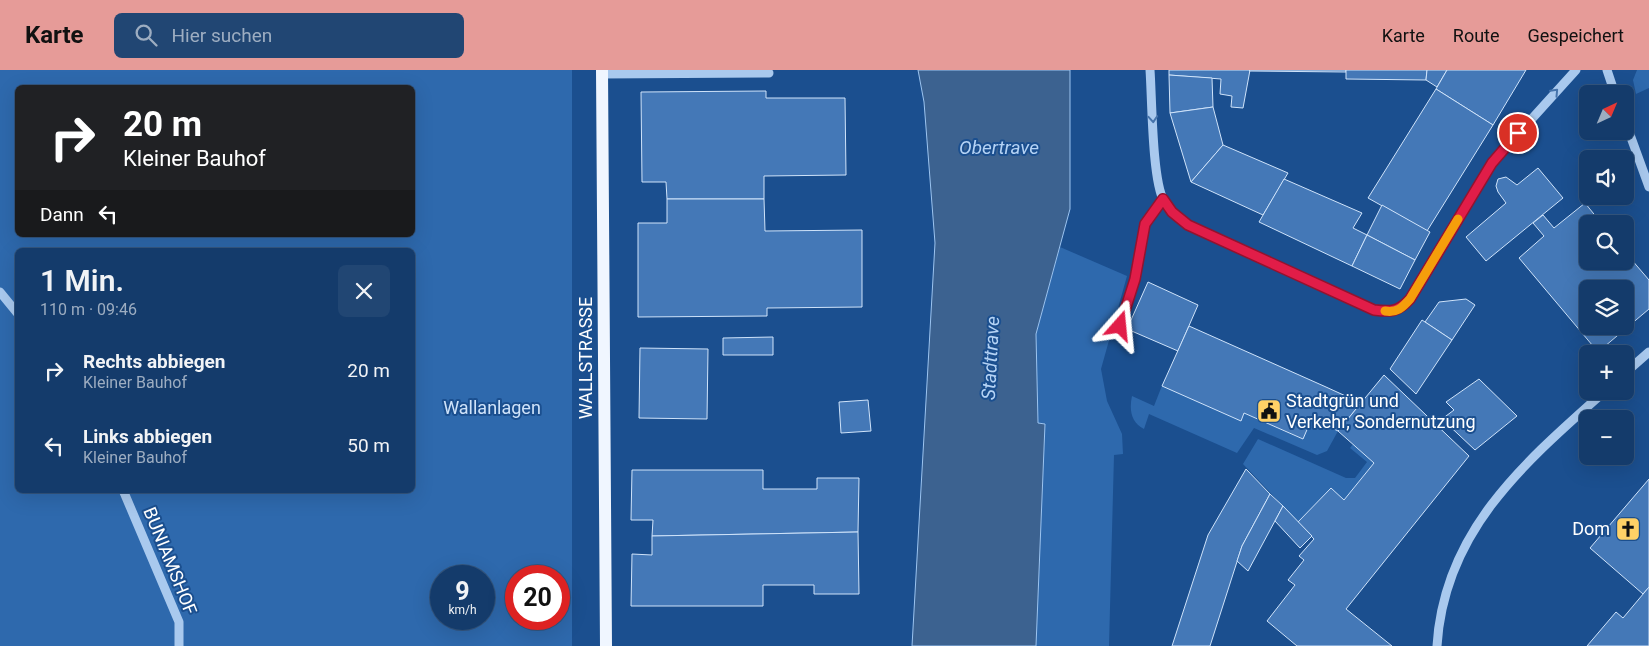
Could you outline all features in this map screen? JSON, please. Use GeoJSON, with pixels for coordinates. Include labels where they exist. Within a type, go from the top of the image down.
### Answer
{"type":"FeatureCollection","features":[{"type":"Feature","properties":{"kind":"main road","name":"WALLSTRASSE"},"geometry":{"type":"LineString","coordinates":[[602,72],[606,646]]}},
{"type":"Feature","properties":{"kind":"street"},"geometry":{"type":"LineString","coordinates":[[1150,70],[1157,174],[1163,199],[1172,212],[1188,225],[1374,310],[1392,312],[1402,308],[1410,299],[1492,163],[1576,70]]}},
{"type":"Feature","properties":{"kind":"street"},"geometry":{"type":"LineString","coordinates":[[1607,70],[1612,85]]}},
{"type":"Feature","properties":{"kind":"street"},"geometry":{"type":"LineString","coordinates":[[602,72],[769,73]]}},
{"type":"Feature","properties":{"kind":"street"},"geometry":{"type":"LineString","coordinates":[[1632,140],[1649,187]]}},
{"type":"Feature","properties":{"kind":"street"},"geometry":{"type":"LineString","coordinates":[[1120,326],[1135,279],[1145,224],[1163,199]]}},
{"type":"Feature","properties":{"kind":"street"},"geometry":{"type":"LineString","coordinates":[[0,292],[15,310]]}},
{"type":"Feature","properties":{"kind":"street"},"geometry":{"type":"LineString","coordinates":[[1634,365],[1649,352]]}},
{"type":"Feature","properties":{"kind":"street"},"geometry":{"type":"LineString","coordinates":[[1437,646],[1442,607],[1458,558],[1481,516],[1506,484],[1555,435],[1595,400]]}},
{"type":"Feature","properties":{"kind":"street","name":"BUNIAMSHOF"},"geometry":{"type":"LineString","coordinates":[[124,493],[180,622],[179,646]]}},
{"type":"Feature","properties":{"kind":"green space","name":"Wallanlagen"},"geometry":{"type":"Polygon","coordinates":[[[0,70],[572,70],[572,646],[0,646],[0,70]]]}},
{"type":"Feature","properties":{"kind":"green space"},"geometry":{"type":"Polygon","coordinates":[[[1637,70],[1649,70],[1649,88],[1636,94],[1633,80],[1637,70]]]}},
{"type":"Feature","properties":{"kind":"green space"},"geometry":{"type":"Polygon","coordinates":[[[1060,247],[1127,276],[1101,369],[1107,401],[1122,434],[1123,454],[1114,455],[1109,646],[1036,646],[1045,424],[1038,423],[1036,334],[1060,247]]]}},
{"type":"Feature","properties":{"kind":"green space"},"geometry":{"type":"Polygon","coordinates":[[[1165,378],[1302,439],[1312,418],[1338,431],[1327,451],[1317,455],[1254,428],[1237,453],[1149,414],[1144,429],[1136,423],[1132,415],[1132,396],[1154,406],[1165,378]]]}},
{"type":"Feature","properties":{"kind":"green space"},"geometry":{"type":"Polygon","coordinates":[[[1258,439],[1346,478],[1355,478],[1367,462],[1350,448],[1353,444],[1374,463],[1344,500],[1331,488],[1298,522],[1243,464],[1258,439]]]}},
{"type":"Feature","properties":{"kind":"water","name":"Obertrave"},"geometry":{"type":"Polygon","coordinates":[[[918,70],[1070,70],[1070,209],[1036,334],[1038,423],[1045,424],[1036,646],[912,646],[935,243],[924,102],[918,70]]]}},
{"type":"Feature","properties":{"kind":"building"},"geometry":{"type":"Polygon","coordinates":[[[1169,70],[1250,70],[1243,108],[1231,107],[1232,96],[1220,94],[1221,79],[1169,75],[1169,70]]]}},
{"type":"Feature","properties":{"kind":"building"},"geometry":{"type":"Polygon","coordinates":[[[1346,70],[1346,72],[1249,71],[1346,70]]]}},
{"type":"Feature","properties":{"kind":"building"},"geometry":{"type":"Polygon","coordinates":[[[1346,70],[1427,70],[1426,80],[1346,79],[1346,70]]]}},
{"type":"Feature","properties":{"kind":"building"},"geometry":{"type":"Polygon","coordinates":[[[1427,70],[1447,70],[1437,87],[1426,80],[1427,70]]]}},
{"type":"Feature","properties":{"kind":"building"},"geometry":{"type":"Polygon","coordinates":[[[1447,70],[1526,70],[1493,125],[1436,89],[1447,70]]]}},
{"type":"Feature","properties":{"kind":"building"},"geometry":{"type":"Polygon","coordinates":[[[1169,75],[1212,78],[1213,107],[1170,113],[1169,75]]]}},
{"type":"Feature","properties":{"kind":"building"},"geometry":{"type":"Polygon","coordinates":[[[1436,89],[1493,125],[1427,231],[1368,198],[1436,89]]]}},
{"type":"Feature","properties":{"kind":"building"},"geometry":{"type":"Polygon","coordinates":[[[766,91],[766,98],[845,98],[846,175],[764,176],[764,199],[667,199],[666,182],[642,182],[641,92],[766,91]]]}},
{"type":"Feature","properties":{"kind":"building"},"geometry":{"type":"Polygon","coordinates":[[[1213,107],[1223,145],[1191,182],[1170,113],[1213,107]]]}},
{"type":"Feature","properties":{"kind":"building"},"geometry":{"type":"Polygon","coordinates":[[[1223,145],[1288,173],[1263,215],[1191,182],[1223,145]]]}},
{"type":"Feature","properties":{"kind":"building"},"geometry":{"type":"Polygon","coordinates":[[[1538,168],[1563,198],[1486,261],[1466,237],[1506,203],[1496,186],[1498,179],[1506,177],[1517,185],[1538,168]]]}},
{"type":"Feature","properties":{"kind":"building"},"geometry":{"type":"Polygon","coordinates":[[[1284,179],[1362,213],[1353,228],[1367,235],[1352,266],[1259,222],[1284,179]]]}},
{"type":"Feature","properties":{"kind":"building"},"geometry":{"type":"Polygon","coordinates":[[[667,199],[764,199],[765,231],[862,230],[862,307],[767,308],[767,316],[638,317],[638,223],[667,223],[667,199]]]}},
{"type":"Feature","properties":{"kind":"building"},"geometry":{"type":"Polygon","coordinates":[[[1382,205],[1430,232],[1415,260],[1367,235],[1382,205]]]}},
{"type":"Feature","properties":{"kind":"building"},"geometry":{"type":"Polygon","coordinates":[[[1583,205],[1587,205],[1595,215],[1579,215],[1579,270],[1634,270],[1634,262],[1649,280],[1649,309],[1634,322],[1634,280],[1579,280],[1579,329],[1519,258],[1544,236],[1533,223],[1543,215],[1554,228],[1583,205]]]}},
{"type":"Feature","properties":{"kind":"building"},"geometry":{"type":"Polygon","coordinates":[[[1367,235],[1415,260],[1400,289],[1352,266],[1367,235]]]}},
{"type":"Feature","properties":{"kind":"building"},"geometry":{"type":"Polygon","coordinates":[[[1148,282],[1198,305],[1178,351],[1127,329],[1148,282]]]}},
{"type":"Feature","properties":{"kind":"building"},"geometry":{"type":"Polygon","coordinates":[[[1466,299],[1475,305],[1452,340],[1425,322],[1439,302],[1466,299]]]}},
{"type":"Feature","properties":{"kind":"building"},"geometry":{"type":"Polygon","coordinates":[[[1422,320],[1452,340],[1416,394],[1390,369],[1422,320]]]}},
{"type":"Feature","properties":{"kind":"building"},"geometry":{"type":"Polygon","coordinates":[[[1189,326],[1361,403],[1338,431],[1312,418],[1303,439],[1244,413],[1241,421],[1162,386],[1189,326]]]}},
{"type":"Feature","properties":{"kind":"building"},"geometry":{"type":"Polygon","coordinates":[[[1584,335],[1618,335],[1606,345],[1592,345],[1584,335]]]}},
{"type":"Feature","properties":{"kind":"building"},"geometry":{"type":"Polygon","coordinates":[[[773,337],[773,355],[723,355],[723,338],[773,337]]]}},
{"type":"Feature","properties":{"kind":"building"},"geometry":{"type":"Polygon","coordinates":[[[640,348],[708,349],[707,419],[639,418],[640,348]]]}},
{"type":"Feature","properties":{"kind":"building"},"geometry":{"type":"Polygon","coordinates":[[[1384,375],[1469,456],[1346,609],[1392,646],[1297,646],[1267,621],[1295,585],[1288,580],[1304,560],[1299,556],[1314,539],[1298,522],[1331,488],[1344,500],[1374,463],[1338,431],[1384,375]]]}},
{"type":"Feature","properties":{"kind":"building"},"geometry":{"type":"Polygon","coordinates":[[[1479,379],[1517,416],[1475,450],[1442,419],[1454,410],[1446,402],[1479,379]]]}},
{"type":"Feature","properties":{"kind":"building"},"geometry":{"type":"Polygon","coordinates":[[[868,400],[871,431],[841,433],[839,402],[868,400]]]}},
{"type":"Feature","properties":{"kind":"building"},"geometry":{"type":"Polygon","coordinates":[[[1246,469],[1270,494],[1242,546],[1210,646],[1172,646],[1208,535],[1246,469]]]}},
{"type":"Feature","properties":{"kind":"building"},"geometry":{"type":"Polygon","coordinates":[[[632,470],[763,470],[763,489],[817,489],[817,478],[859,478],[858,532],[652,536],[653,520],[631,520],[632,470]]]}},
{"type":"Feature","properties":{"kind":"building","name":"Dom"},"geometry":{"type":"Polygon","coordinates":[[[1649,479],[1649,587],[1643,594],[1590,548],[1649,479]]]}},
{"type":"Feature","properties":{"kind":"building"},"geometry":{"type":"Polygon","coordinates":[[[1270,494],[1283,506],[1248,571],[1237,561],[1242,546],[1270,494]]]}},
{"type":"Feature","properties":{"kind":"building"},"geometry":{"type":"Polygon","coordinates":[[[1283,506],[1312,536],[1300,548],[1275,521],[1283,506]]]}},
{"type":"Feature","properties":{"kind":"building"},"geometry":{"type":"Polygon","coordinates":[[[858,532],[859,594],[814,594],[814,585],[763,585],[763,606],[631,606],[632,554],[652,555],[652,536],[858,532]]]}},
{"type":"Feature","properties":{"kind":"building"},"geometry":{"type":"Polygon","coordinates":[[[1649,587],[1649,646],[1587,646],[1616,612],[1623,618],[1649,587]]]}},
{"type":"Feature","properties":{"kind":"slow traffic"},"geometry":{"type":"LineString","coordinates":[[1385,311],[1392,312],[1402,308],[1410,299],[1458,219]]}},
{"type":"Feature","properties":{"kind":"place","name":"Stadtgrün und Verkehr, Sondernutzung"},"geometry":{"type":"Point","coordinates":[1269,411]}},
{"type":"Feature","properties":{"kind":"place","name":"Dom"},"geometry":{"type":"Point","coordinates":[1628,529]}},
{"type":"Feature","properties":{"kind":"route"},"geometry":{"type":"LineString","coordinates":[[1120,326],[1135,279],[1145,224],[1163,199],[1172,212],[1188,225],[1374,310],[1392,312],[1402,308],[1410,299],[1492,163],[1518,133]]}},
{"type":"Feature","properties":{"kind":"water label","name":"Stadttrave"},"geometry":{"type":"Point","coordinates":[990,358]}}]}
